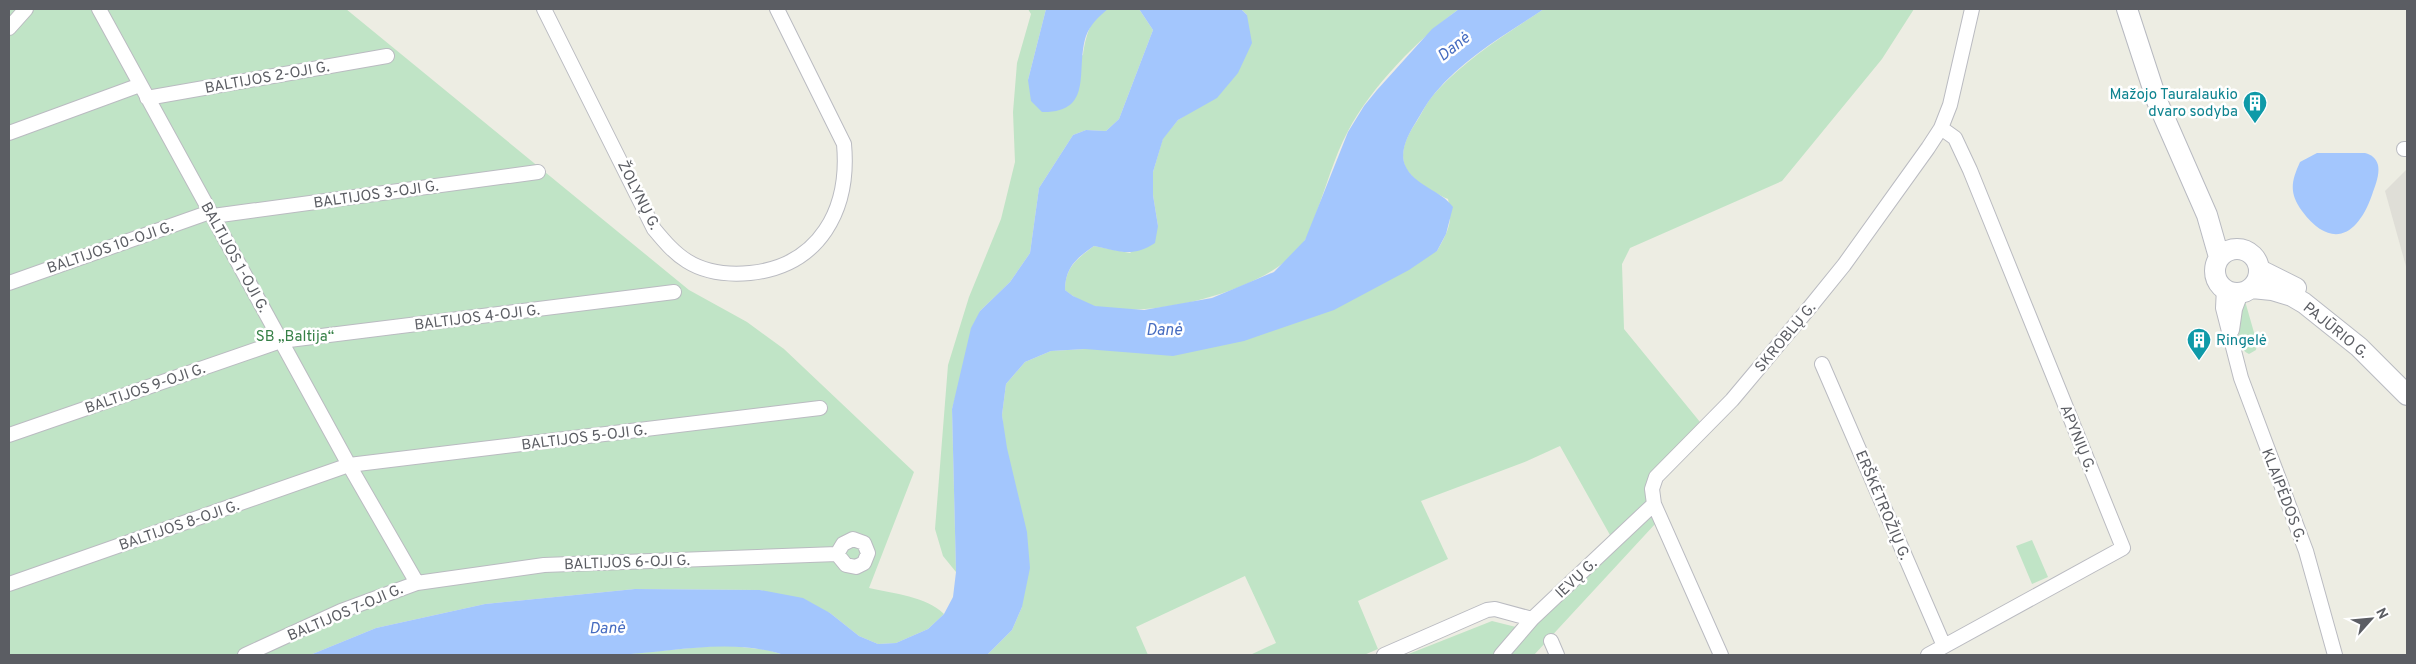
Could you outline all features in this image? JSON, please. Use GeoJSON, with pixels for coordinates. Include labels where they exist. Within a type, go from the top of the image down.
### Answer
{"type":"FeatureCollection","features":[{"type":"Feature","properties":{"kind":"main road","name":"PAJŪRIO G."},"geometry":{"type":"LineString","coordinates":[[2126,9],[2157,101],[2186,171],[2207,215],[2219,257],[2215,270],[2216,277],[2272,290],[2292,296],[2304,303],[2359,347],[2407,395]]}},
{"type":"Feature","properties":{"kind":"main road","name":"PAJŪRIO G."},"geometry":{"type":"LineString","coordinates":[[2207,215],[2223,234],[2239,248],[2251,253],[2255,257],[2244,285]]}},
{"type":"Feature","properties":{"kind":"main road"},"geometry":{"type":"LineString","coordinates":[[2219,257],[2225,252],[2239,248]]}},
{"type":"Feature","properties":{"kind":"main road","name":"PAJŪRIO G."},"geometry":{"type":"LineString","coordinates":[[2244,285],[2297,288],[2407,378]]}},
{"type":"Feature","properties":{"kind":"street"},"geometry":{"type":"LineString","coordinates":[[9,28],[26,9]]}},
{"type":"Feature","properties":{"kind":"street","name":"BALTIJOS 1-OJI G."},"geometry":{"type":"LineString","coordinates":[[99,9],[349,465],[417,583]]}},
{"type":"Feature","properties":{"kind":"street","name":"ŽOLYNŲ G."},"geometry":{"type":"LineString","coordinates":[[544,9],[654,229],[672,250],[687,261],[722,274],[759,272],[774,268],[805,252],[819,240],[830,226],[844,186],[846,166],[844,144],[777,9]]}},
{"type":"Feature","properties":{"kind":"street","name":"SKROBLŲ G."},"geometry":{"type":"LineString","coordinates":[[1721,655],[1654,504],[1652,490],[1656,477],[1732,400],[1810,307],[1844,265],[1940,128],[1950,105],[1972,9]]}},
{"type":"Feature","properties":{"kind":"street","name":"BALTIJOS 2-OJI G."},"geometry":{"type":"LineString","coordinates":[[147,98],[387,56]]}},
{"type":"Feature","properties":{"kind":"street"},"geometry":{"type":"LineString","coordinates":[[9,133],[140,85]]}},
{"type":"Feature","properties":{"kind":"street","name":"APYNIŲ G."},"geometry":{"type":"LineString","coordinates":[[1928,655],[2123,548],[1970,170],[1955,138],[1940,128]]}},
{"type":"Feature","properties":{"kind":"street","name":"BALTIJOS 3-OJI G."},"geometry":{"type":"LineString","coordinates":[[212,214],[538,172]]}},
{"type":"Feature","properties":{"kind":"street","name":"BALTIJOS 10-OJI G."},"geometry":{"type":"LineString","coordinates":[[9,282],[212,214]]}},
{"type":"Feature","properties":{"kind":"street","name":"KLAIPĖDOS G."},"geometry":{"type":"LineString","coordinates":[[2244,285],[2223,308],[2241,378],[2306,551],[2335,655]]}},
{"type":"Feature","properties":{"kind":"street","name":"BALTIJOS 4-OJI G."},"geometry":{"type":"LineString","coordinates":[[281,342],[674,292]]}},
{"type":"Feature","properties":{"kind":"street","name":"BALTIJOS 9-OJI G."},"geometry":{"type":"LineString","coordinates":[[9,435],[281,342]]}},
{"type":"Feature","properties":{"kind":"street","name":"ERŠKĖTROŽIŲ G."},"geometry":{"type":"LineString","coordinates":[[1822,364],[1944,646]]}},
{"type":"Feature","properties":{"kind":"street","name":"BALTIJOS 5-OJI G."},"geometry":{"type":"LineString","coordinates":[[349,465],[820,408]]}},
{"type":"Feature","properties":{"kind":"street","name":"BALTIJOS 8-OJI G."},"geometry":{"type":"LineString","coordinates":[[9,584],[349,465]]}},
{"type":"Feature","properties":{"kind":"street","name":"IEVŲ G."},"geometry":{"type":"LineString","coordinates":[[1501,655],[1532,619],[1654,504]]}},
{"type":"Feature","properties":{"kind":"street","name":"BALTIJOS 6-OJI G."},"geometry":{"type":"LineString","coordinates":[[417,583],[544,565],[838,554]]}},
{"type":"Feature","properties":{"kind":"street","name":"BALTIJOS 7-OJI G."},"geometry":{"type":"LineString","coordinates":[[245,655],[341,612],[417,583]]}},
{"type":"Feature","properties":{"kind":"street"},"geometry":{"type":"LineString","coordinates":[[1384,655],[1487,610],[1496,609],[1532,619]]}},
{"type":"Feature","properties":{"kind":"street"},"geometry":{"type":"LineString","coordinates":[[1551,641],[1557,655]]}},
{"type":"Feature","properties":{"kind":"shaded area"},"geometry":{"type":"Polygon","coordinates":[[[2407,169],[2407,270],[2385,191],[2407,169]]]}},
{"type":"Feature","properties":{"kind":"green space","name":"SB „Baltija“"},"geometry":{"type":"Polygon","coordinates":[[[9,9],[346,9],[689,290],[747,322],[784,349],[914,472],[869,588],[919,599],[937,608],[944,614],[928,629],[896,643],[878,644],[859,636],[830,613],[760,590],[635,589],[485,604],[376,628],[310,655],[9,655],[9,9]]]}},
{"type":"Feature","properties":{"kind":"green space"},"geometry":{"type":"Polygon","coordinates":[[[1028,9],[1046,9],[1028,80],[1083,55],[1087,35],[1093,22],[1102,12],[1108,9],[1139,9],[1153,30],[1119,119],[1106,131],[1086,130],[1073,135],[1039,188],[1030,253],[1010,282],[980,311],[952,409],[956,572],[943,556],[935,529],[948,365],[969,297],[1001,219],[1015,162],[1013,112],[1017,63],[1031,14],[1028,9]]]}},
{"type":"Feature","properties":{"kind":"green space"},"geometry":{"type":"Polygon","coordinates":[[[1241,9],[1459,9],[1428,34],[1397,64],[1358,114],[1338,151],[1308,234],[1290,258],[1267,274],[1240,287],[1177,305],[1117,310],[1094,306],[1079,300],[1065,290],[1067,275],[1077,260],[1094,246],[1130,253],[1158,226],[1153,195],[1153,172],[1163,138],[1178,120],[1195,109],[1247,15],[1241,9]]]}},
{"type":"Feature","properties":{"kind":"green space"},"geometry":{"type":"Polygon","coordinates":[[[1544,9],[1914,9],[1882,59],[1782,181],[1630,248],[1622,264],[1624,329],[1700,422],[1653,471],[1648,485],[1647,497],[1656,523],[1534,655],[1406,655],[1492,621],[1516,627],[1610,535],[1560,446],[1527,461],[1421,501],[1448,559],[1358,601],[1378,649],[1364,655],[1250,655],[1276,643],[1245,576],[1136,627],[1148,655],[987,655],[1012,630],[1022,607],[1002,415],[1006,384],[1025,362],[1051,351],[1085,349],[1437,251],[1449,226],[1448,199],[1422,185],[1407,169],[1404,163],[1403,152],[1408,136],[1430,98],[1448,80],[1487,47],[1544,9]]]}},
{"type":"Feature","properties":{"kind":"green space"},"geometry":{"type":"Polygon","coordinates":[[[2245,301],[2257,343],[2256,350],[2249,354],[2240,344],[2238,329],[2245,301]]]}},
{"type":"Feature","properties":{"kind":"green space"},"geometry":{"type":"Polygon","coordinates":[[[2032,540],[2048,577],[2032,584],[2016,546],[2032,540]]]}},
{"type":"Feature","properties":{"kind":"green space"},"geometry":{"type":"Polygon","coordinates":[[[723,645],[768,650],[784,655],[616,655],[723,645]]]}},
{"type":"Feature","properties":{"kind":"water"},"geometry":{"type":"Polygon","coordinates":[[[1046,9],[1108,9],[1095,21],[1086,36],[1080,87],[1076,97],[1070,105],[1059,110],[1042,112],[1031,101],[1028,80],[1046,9]]]}},
{"type":"Feature","properties":{"kind":"water","name":"Danė"},"geometry":{"type":"Polygon","coordinates":[[[1139,9],[1241,9],[1247,15],[1252,43],[1238,73],[1217,98],[1178,120],[1163,139],[1153,172],[1153,195],[1158,226],[1155,243],[1147,248],[1132,252],[1094,246],[1077,259],[1067,275],[1065,290],[1073,296],[1095,306],[1144,310],[1212,298],[1274,272],[1305,240],[1348,132],[1364,106],[1432,29],[1459,9],[1544,9],[1486,47],[1446,80],[1432,96],[1408,137],[1404,148],[1403,160],[1409,172],[1421,183],[1442,196],[1453,207],[1446,234],[1437,251],[1409,270],[1334,310],[1244,341],[1173,356],[1085,349],[1051,351],[1025,362],[1006,384],[1002,415],[1007,448],[1027,532],[1030,568],[1022,607],[1012,630],[987,655],[784,655],[742,647],[720,647],[636,654],[576,656],[310,655],[376,628],[485,604],[635,589],[760,590],[803,598],[830,613],[859,636],[878,644],[896,643],[928,629],[944,614],[953,597],[956,572],[952,409],[971,328],[980,311],[1010,282],[1030,253],[1039,188],[1073,135],[1086,130],[1106,131],[1119,119],[1153,30],[1139,9]]]}},
{"type":"Feature","properties":{"kind":"water"},"geometry":{"type":"Polygon","coordinates":[[[2317,153],[2365,153],[2373,157],[2378,165],[2377,180],[2366,209],[2352,228],[2343,233],[2334,234],[2324,231],[2313,223],[2298,205],[2293,193],[2293,182],[2300,162],[2317,153]]]}},
{"type":"Feature","properties":{"kind":"place","name":"Mažojo Tauralaukio dvaro sodyba"},"geometry":{"type":"Point","coordinates":[2255,124]}},
{"type":"Feature","properties":{"kind":"place","name":"Ringelė"},"geometry":{"type":"Point","coordinates":[2199,361]}}]}
